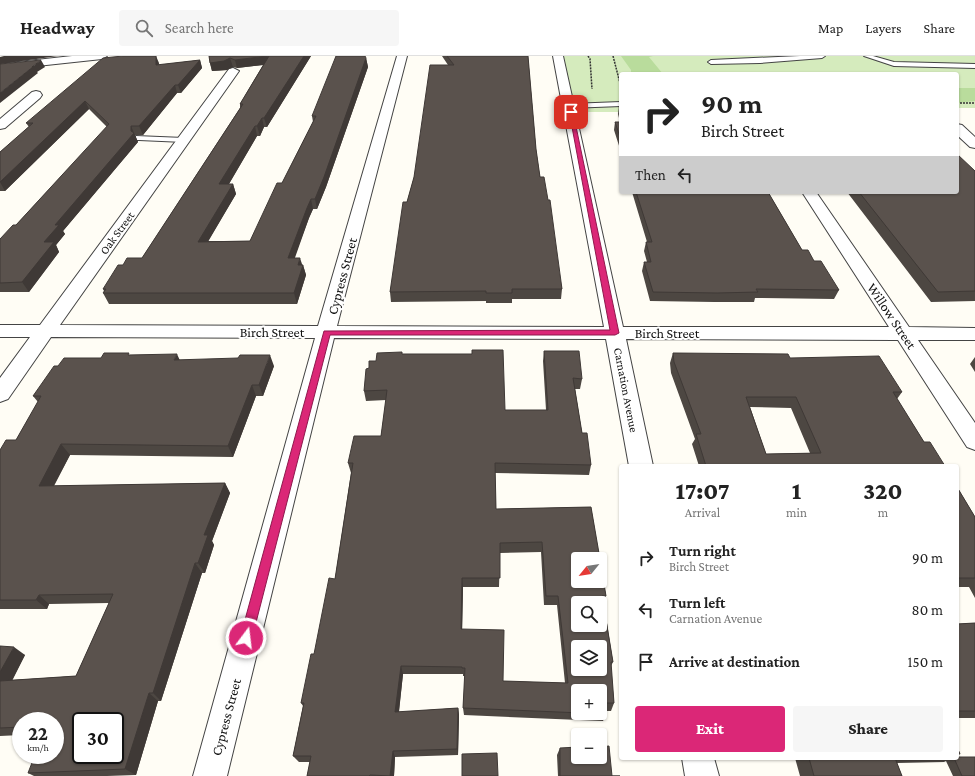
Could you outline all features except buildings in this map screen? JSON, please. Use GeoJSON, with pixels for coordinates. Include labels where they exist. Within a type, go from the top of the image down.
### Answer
{"type":"FeatureCollection","features":[{"type":"Feature","properties":{"kind":"street"},"geometry":{"type":"LineString","coordinates":[[0,67],[102,56]]}},
{"type":"Feature","properties":{"kind":"street","name":"Cypress Street"},"geometry":{"type":"LineString","coordinates":[[210,776],[326,332],[402,56]]}},
{"type":"Feature","properties":{"kind":"street","name":"Carnation Avenue"},"geometry":{"type":"LineString","coordinates":[[558,56],[569,104],[641,464]]}},
{"type":"Feature","properties":{"kind":"street","name":"Oak Street"},"geometry":{"type":"LineString","coordinates":[[0,394],[233,71]]}},
{"type":"Feature","properties":{"kind":"street"},"geometry":{"type":"LineString","coordinates":[[0,125],[36,95]]}},
{"type":"Feature","properties":{"kind":"street"},"geometry":{"type":"LineString","coordinates":[[959,130],[975,144]]}},
{"type":"Feature","properties":{"kind":"street","name":"Willow Street"},"geometry":{"type":"LineString","coordinates":[[810,194],[975,441]]}},
{"type":"Feature","properties":{"kind":"street","name":"Birch Street"},"geometry":{"type":"LineString","coordinates":[[0,331],[975,334]]}},
{"type":"Feature","properties":{"kind":"street"},"geometry":{"type":"LineString","coordinates":[[698,760],[702,776]]}},
{"type":"Feature","properties":{"kind":"lane"},"geometry":{"type":"LineString","coordinates":[[711,62],[760,61],[822,56]]}},
{"type":"Feature","properties":{"kind":"lane"},"geometry":{"type":"LineString","coordinates":[[867,56],[887,65],[975,66]]}},
{"type":"Feature","properties":{"kind":"lane"},"geometry":{"type":"LineString","coordinates":[[569,104],[619,104]]}},
{"type":"Feature","properties":{"kind":"lane"},"geometry":{"type":"LineString","coordinates":[[139,138],[184,140]]}},
{"type":"Feature","properties":{"kind":"path"},"geometry":{"type":"LineString","coordinates":[[569,104],[586,100],[592,93],[590,59],[588,56]]}},
{"type":"Feature","properties":{"kind":"path"},"geometry":{"type":"LineString","coordinates":[[613,56],[619,80]]}},
{"type":"Feature","properties":{"kind":"path"},"geometry":{"type":"LineString","coordinates":[[959,103],[975,103]]}},
{"type":"Feature","properties":{"kind":"green space"},"geometry":{"type":"Polygon","coordinates":[[[558,56],[975,56],[975,108],[959,108],[959,72],[619,72],[619,112],[571,112],[558,56]]]}},
{"type":"Feature","properties":{"kind":"green space"},"geometry":{"type":"Polygon","coordinates":[[[621,56],[653,56],[649,57],[661,72],[631,72],[621,56]]]}},
{"type":"Feature","properties":{"kind":"green space"},"geometry":{"type":"Polygon","coordinates":[[[959,88],[975,88],[975,101],[959,103],[959,88]]]}},
{"type":"Feature","properties":{"kind":"route"},"geometry":{"type":"LineString","coordinates":[[246,638],[326,332],[615,333],[571,112]]}}]}
